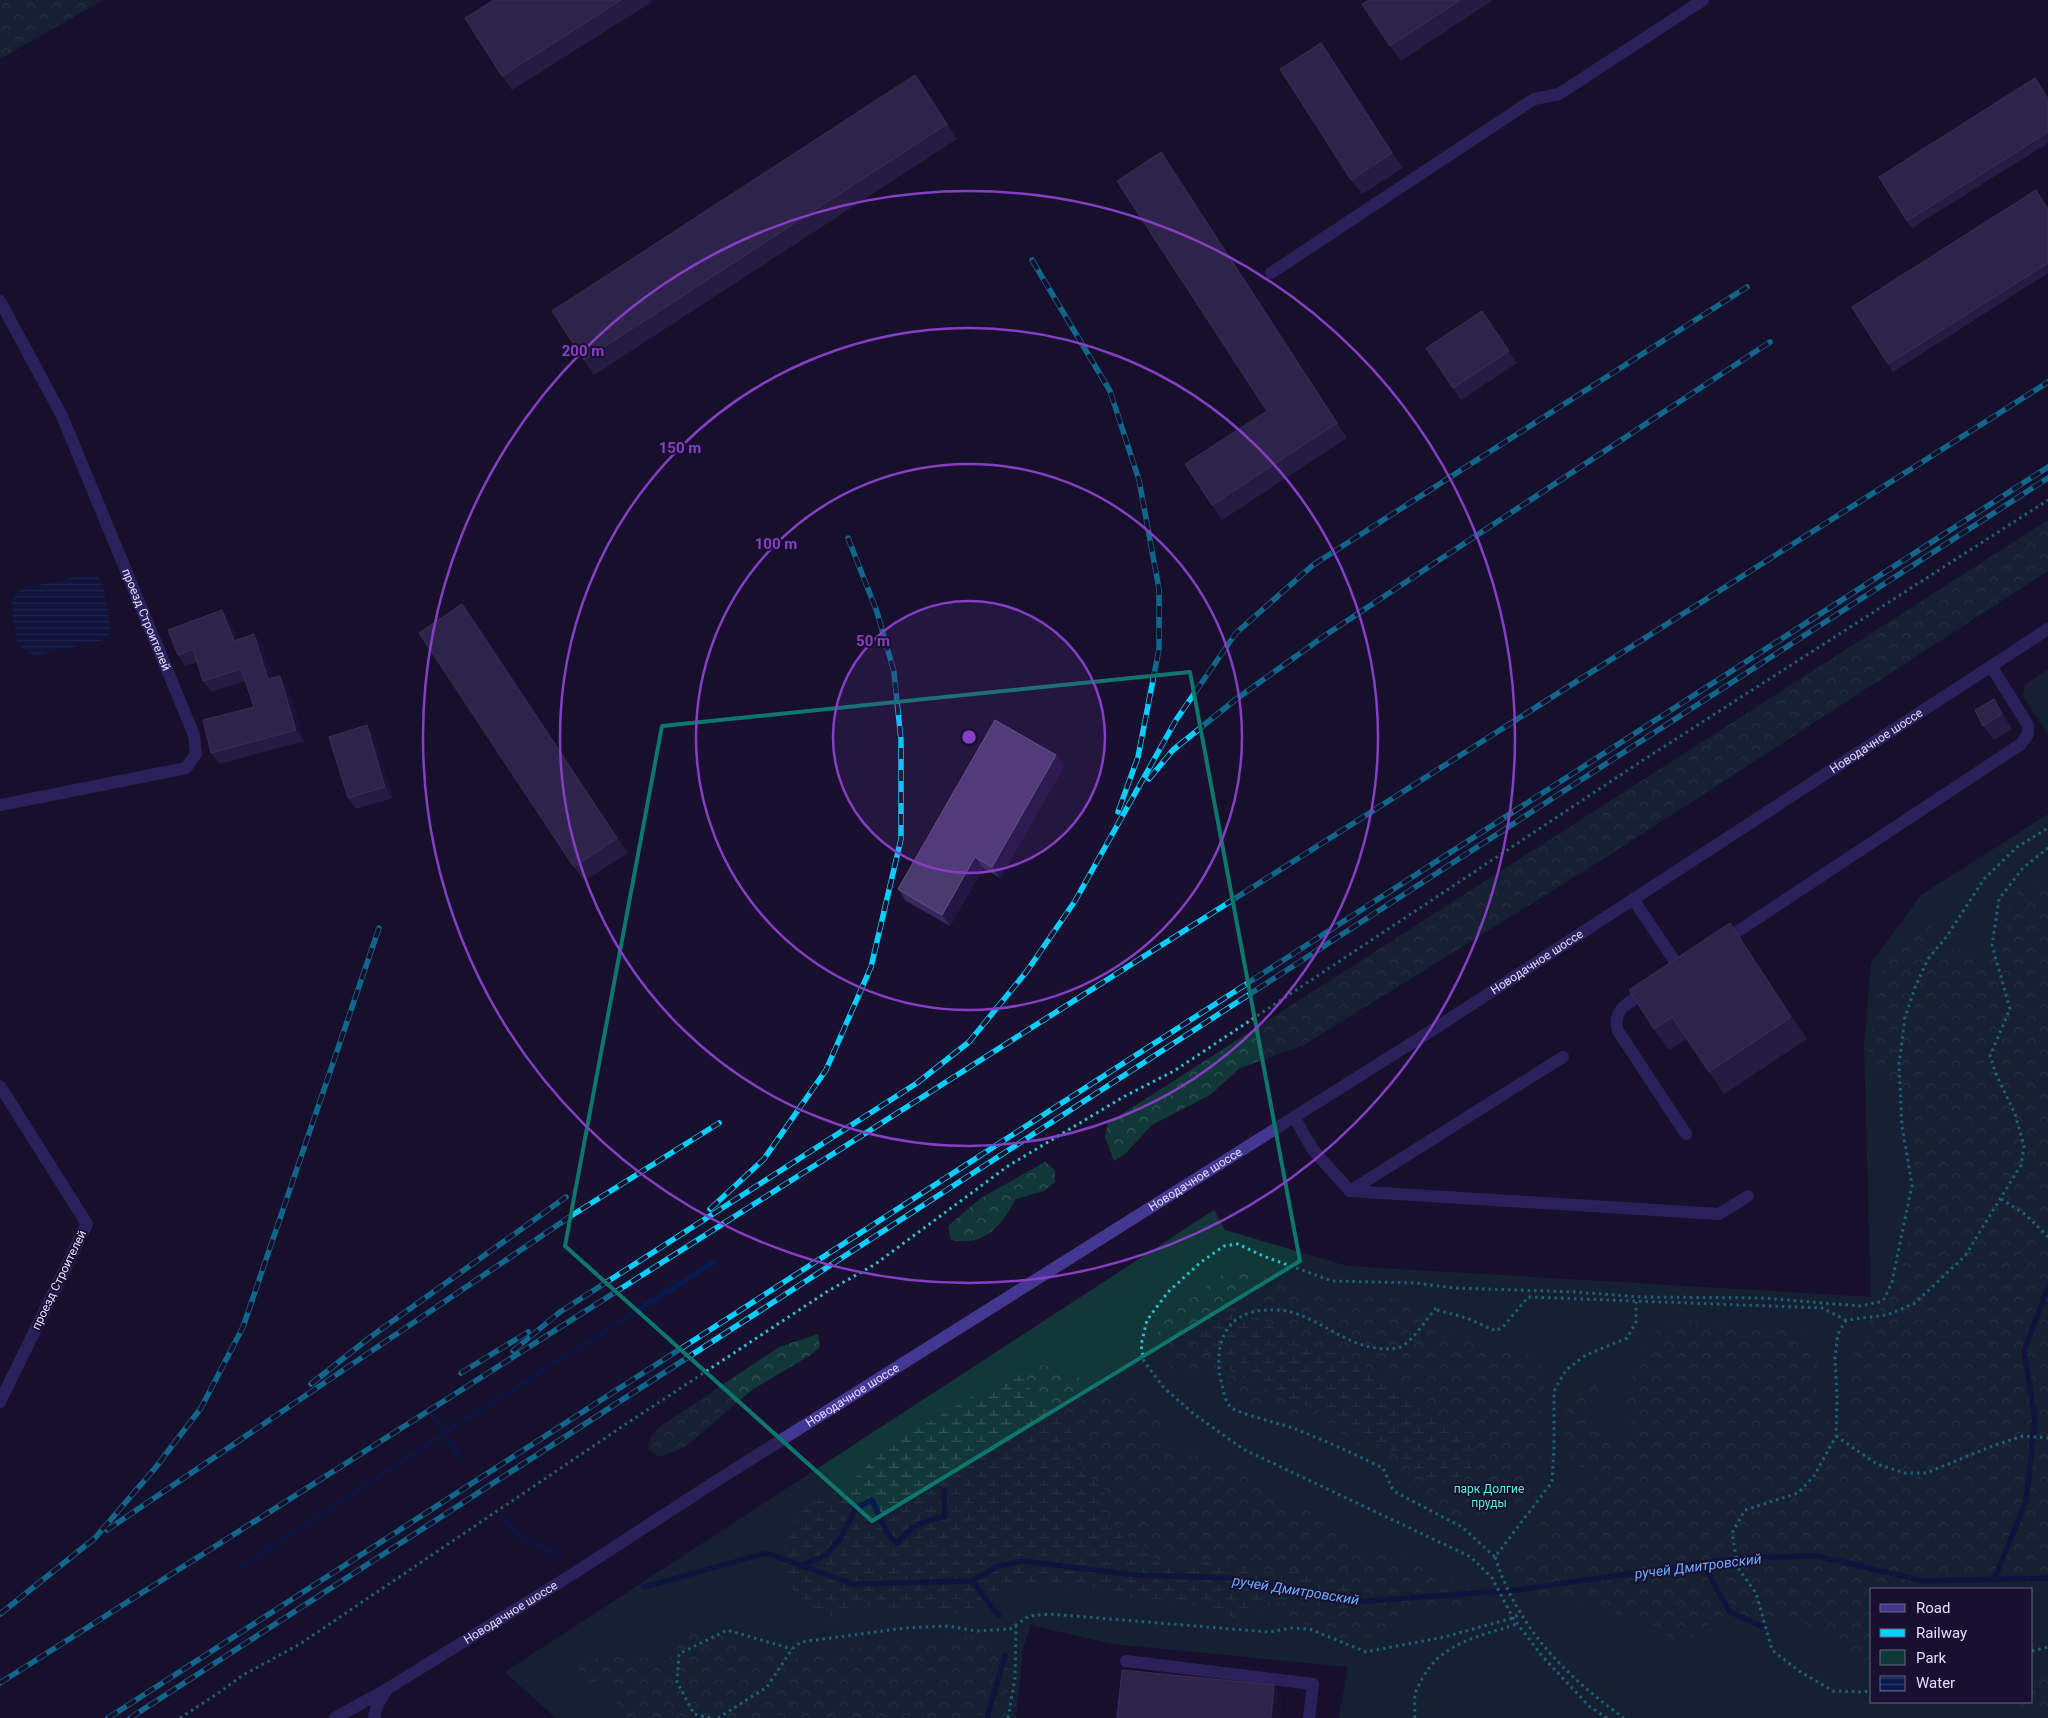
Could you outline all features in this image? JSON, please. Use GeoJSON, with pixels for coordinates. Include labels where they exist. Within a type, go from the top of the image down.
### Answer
{"type":"FeatureCollection","features":[{"type":"Feature","properties":{"kind":"street"},"geometry":{"type":"LineString","coordinates":[[1270,274],[1534,99],[1560,94],[1703,0]]}},
{"type":"Feature","properties":{"kind":"street","name":"проезд Строителей"},"geometry":{"type":"LineString","coordinates":[[0,301],[62,416],[194,735],[196,754],[186,768],[0,805]]}},
{"type":"Feature","properties":{"kind":"street","name":"Новодачное шоссе"},"geometry":{"type":"LineString","coordinates":[[335,1718],[387,1689],[576,1572],[721,1478],[1443,1024],[2048,629]]}},
{"type":"Feature","properties":{"kind":"street"},"geometry":{"type":"LineString","coordinates":[[1713,947],[2020,744],[2028,734],[2028,725],[1992,666]]}},
{"type":"Feature","properties":{"kind":"street"},"geometry":{"type":"LineString","coordinates":[[1633,899],[1680,969]]}},
{"type":"Feature","properties":{"kind":"street"},"geometry":{"type":"LineString","coordinates":[[1656,985],[1623,1007],[1617,1013],[1615,1022],[1618,1031],[1686,1134]]}},
{"type":"Feature","properties":{"kind":"street"},"geometry":{"type":"LineString","coordinates":[[1350,1191],[1563,1057]]}},
{"type":"Feature","properties":{"kind":"street","name":"проезд Строителей"},"geometry":{"type":"LineString","coordinates":[[0,1086],[87,1224],[0,1402]]}},
{"type":"Feature","properties":{"kind":"street"},"geometry":{"type":"LineString","coordinates":[[1294,1117],[1313,1150],[1350,1191],[1719,1214],[1748,1196]]}},
{"type":"Feature","properties":{"kind":"street"},"geometry":{"type":"LineString","coordinates":[[1126,1661],[1313,1684],[1309,1718]]}},
{"type":"Feature","properties":{"kind":"street"},"geometry":{"type":"LineString","coordinates":[[374,1718],[377,1706],[387,1689]]}},
{"type":"Feature","properties":{"kind":"path"},"geometry":{"type":"LineString","coordinates":[[180,1718],[243,1675],[300,1644],[626,1424],[828,1291],[874,1265],[1008,1166],[1125,1096],[1174,1070],[1637,764],[2048,500]]}},
{"type":"Feature","properties":{"kind":"path"},"geometry":{"type":"LineString","coordinates":[[1608,1718],[1589,1706],[1542,1656],[1513,1618],[1493,1580],[1471,1557],[1243,1449],[1194,1414],[1164,1388],[1144,1361],[1140,1345],[1146,1320],[1168,1292],[1201,1262],[1224,1246],[1238,1244],[1263,1256],[1332,1282],[1415,1283],[1455,1288],[1576,1292],[1642,1297],[1761,1298],[1861,1306],[1883,1301],[1892,1282],[1912,1185],[1902,1126],[1899,1066],[1905,1016],[1928,959],[1948,936],[1984,879],[2017,846],[2048,828]]}},
{"type":"Feature","properties":{"kind":"path"},"geometry":{"type":"LineString","coordinates":[[1624,1718],[1592,1695],[1546,1650],[1511,1600],[1495,1557],[1462,1527],[1397,1493],[1392,1488],[1383,1468],[1325,1440],[1264,1418],[1235,1410],[1229,1405],[1218,1372],[1220,1340],[1230,1325],[1242,1315],[1266,1310],[1290,1311],[1349,1341],[1367,1347],[1398,1348],[1406,1344],[1437,1309],[1468,1318],[1496,1331],[1503,1327],[1528,1297],[1822,1308],[1846,1320],[1887,1315],[1915,1303],[1965,1256],[2021,1165],[2024,1146],[2015,1114],[1996,1074],[1990,1056],[2010,1009],[1992,945],[2000,899],[2023,868],[2048,848]]}},
{"type":"Feature","properties":{"kind":"path"},"geometry":{"type":"LineString","coordinates":[[2001,1199],[2026,1215],[2048,1237]]}},
{"type":"Feature","properties":{"kind":"path"},"geometry":{"type":"LineString","coordinates":[[1495,1557],[1552,1482],[1554,1391],[1566,1370],[1586,1355],[1626,1338],[1636,1322],[1636,1302]]}},
{"type":"Feature","properties":{"kind":"path"},"geometry":{"type":"LineString","coordinates":[[1846,1320],[1838,1334],[1835,1357],[1836,1436],[1814,1476],[1798,1493],[1745,1510],[1732,1533],[1738,1568],[1756,1593],[1772,1650],[1799,1671],[1833,1691],[1870,1690]]}},
{"type":"Feature","properties":{"kind":"path"},"geometry":{"type":"LineString","coordinates":[[1836,1436],[1877,1464],[1905,1472],[1926,1473],[1995,1445],[2023,1436],[2048,1438]]}},
{"type":"Feature","properties":{"kind":"path"},"geometry":{"type":"LineString","coordinates":[[718,1718],[767,1687],[792,1649],[801,1642],[905,1628],[948,1626],[976,1631],[1010,1629],[1029,1616],[1049,1614],[1269,1632],[1292,1628],[1310,1629],[1366,1652],[1444,1637],[1513,1618],[1520,1614]]}},
{"type":"Feature","properties":{"kind":"path"},"geometry":{"type":"LineString","coordinates":[[1415,1718],[1416,1693],[1426,1672],[1440,1655],[1458,1644],[1517,1624]]}},
{"type":"Feature","properties":{"kind":"path"},"geometry":{"type":"LineString","coordinates":[[1008,1718],[1015,1678],[1016,1625]]}},
{"type":"Feature","properties":{"kind":"path"},"geometry":{"type":"LineString","coordinates":[[710,1718],[694,1714],[676,1682],[679,1654],[727,1630],[792,1649]]}},
{"type":"Feature","properties":{"kind":"path"},"geometry":{"type":"LineString","coordinates":[[2033,1651],[2048,1647]]}},
{"type":"Feature","properties":{"kind":"highlighted area"},"geometry":{"type":"Polygon","coordinates":[[[1190,672],[1300,1261],[872,1521],[565,1246],[662,726],[1190,672]]]}},
{"type":"Feature","properties":{"kind":"green space"},"geometry":{"type":"Polygon","coordinates":[[[0,0],[103,0],[0,59],[0,0]]]}},
{"type":"Feature","properties":{"kind":"green space"},"geometry":{"type":"Polygon","coordinates":[[[2048,520],[2048,571],[1605,858],[1304,1045],[1240,1068],[1210,1095],[1152,1125],[1125,1154],[1114,1161],[1105,1137],[1108,1123],[2048,520]]]}},
{"type":"Feature","properties":{"kind":"green space"},"geometry":{"type":"Polygon","coordinates":[[[2048,669],[2048,734],[2023,696],[2025,685],[2048,669]]]}},
{"type":"Feature","properties":{"kind":"green space","name":"парк Долгие пруды"},"geometry":{"type":"Polygon","coordinates":[[[2048,814],[2048,1718],[1339,1718],[1348,1667],[1113,1644],[1031,1625],[1023,1647],[1016,1718],[556,1718],[505,1672],[1214,1210],[1225,1230],[1347,1266],[1871,1297],[1864,1047],[1871,963],[1921,895],[2048,814]]]}},
{"type":"Feature","properties":{"kind":"green space"},"geometry":{"type":"Polygon","coordinates":[[[2048,878],[2048,1576],[2021,1588],[1870,1588],[1870,1661],[1854,1659],[1812,1627],[1793,1617],[1781,1616],[1748,1620],[1727,1618],[1716,1621],[1697,1631],[1690,1639],[1681,1643],[1670,1639],[1644,1619],[1633,1615],[1599,1614],[1583,1601],[1549,1598],[1520,1589],[1513,1580],[1516,1560],[1538,1536],[1542,1516],[1555,1496],[1562,1489],[1594,1479],[1601,1472],[1594,1466],[1583,1468],[1572,1465],[1566,1424],[1567,1408],[1570,1402],[1589,1381],[1599,1382],[1603,1391],[1589,1408],[1595,1428],[1603,1440],[1609,1442],[1619,1440],[1624,1436],[1632,1424],[1626,1404],[1633,1385],[1632,1375],[1644,1359],[1649,1339],[1663,1324],[1686,1321],[1747,1324],[1801,1333],[1810,1340],[1818,1358],[1816,1396],[1818,1407],[1832,1423],[1841,1427],[1852,1424],[1849,1366],[1861,1337],[1871,1320],[1898,1287],[1914,1217],[1914,1173],[1909,1143],[1912,1123],[1911,1113],[1899,1084],[1883,1070],[1871,1064],[1867,1045],[1875,1014],[1879,981],[1887,951],[1902,935],[1920,924],[1930,923],[1935,943],[1942,951],[1962,951],[1982,957],[1992,955],[2006,940],[2008,913],[2012,898],[2024,889],[2048,878]]]}},
{"type":"Feature","properties":{"kind":"green space"},"geometry":{"type":"Polygon","coordinates":[[[1045,1162],[1055,1170],[1055,1182],[1044,1191],[1016,1199],[998,1226],[983,1237],[963,1241],[951,1240],[948,1226],[981,1198],[1045,1162]]]}},
{"type":"Feature","properties":{"kind":"green space"},"geometry":{"type":"Polygon","coordinates":[[[1231,1270],[1251,1271],[1290,1288],[1312,1290],[1359,1301],[1379,1294],[1399,1300],[1429,1327],[1473,1340],[1491,1348],[1533,1356],[1548,1371],[1541,1413],[1543,1453],[1529,1494],[1514,1508],[1493,1507],[1478,1520],[1456,1521],[1422,1498],[1406,1484],[1379,1451],[1359,1445],[1322,1425],[1284,1411],[1243,1402],[1237,1383],[1213,1372],[1193,1376],[1175,1374],[1163,1357],[1156,1337],[1163,1317],[1179,1305],[1198,1295],[1213,1280],[1231,1270]]]}},
{"type":"Feature","properties":{"kind":"green space"},"geometry":{"type":"Polygon","coordinates":[[[1223,1312],[1258,1318],[1374,1370],[1471,1435],[1474,1450],[1471,1473],[1454,1484],[1429,1480],[1389,1450],[1338,1419],[1236,1375],[1200,1347],[1200,1322],[1209,1316],[1223,1312]]]}},
{"type":"Feature","properties":{"kind":"green space"},"geometry":{"type":"Polygon","coordinates":[[[818,1334],[820,1347],[809,1356],[752,1390],[685,1447],[660,1457],[648,1450],[651,1436],[661,1426],[779,1347],[818,1334]]]}},
{"type":"Feature","properties":{"kind":"green space"},"geometry":{"type":"Polygon","coordinates":[[[1042,1365],[1064,1370],[1101,1387],[1122,1391],[1142,1400],[1158,1414],[1162,1434],[1172,1452],[1214,1459],[1233,1466],[1251,1477],[1264,1494],[1280,1504],[1303,1508],[1321,1517],[1353,1546],[1413,1561],[1429,1574],[1468,1585],[1472,1605],[1453,1613],[1431,1609],[1411,1613],[1378,1636],[1358,1640],[1338,1637],[1317,1627],[1290,1620],[1279,1621],[1271,1604],[1290,1601],[1331,1608],[1300,1571],[1258,1572],[1218,1561],[1177,1565],[1155,1561],[1144,1545],[1106,1524],[1104,1485],[1086,1475],[1074,1433],[1062,1417],[1043,1411],[1021,1374],[1042,1365]]]}},
{"type":"Feature","properties":{"kind":"green space"},"geometry":{"type":"Polygon","coordinates":[[[1021,1374],[1043,1411],[1062,1417],[1074,1434],[1086,1475],[1104,1485],[1106,1524],[1144,1545],[1155,1561],[1177,1565],[1218,1561],[1258,1572],[1300,1571],[1343,1581],[1363,1589],[1352,1607],[1331,1608],[1290,1601],[1271,1604],[1253,1614],[1232,1617],[1193,1605],[1153,1602],[1092,1588],[1029,1582],[1009,1586],[992,1595],[975,1608],[955,1614],[933,1608],[870,1607],[849,1609],[832,1617],[804,1602],[791,1586],[782,1565],[785,1543],[793,1524],[805,1507],[823,1497],[843,1490],[874,1459],[908,1434],[1001,1380],[1021,1374]]]}},
{"type":"Feature","properties":{"kind":"green space"},"geometry":{"type":"Polygon","coordinates":[[[710,1629],[738,1646],[783,1661],[840,1649],[975,1635],[986,1648],[1009,1663],[1007,1718],[628,1718],[618,1707],[607,1682],[578,1682],[578,1666],[588,1661],[610,1656],[622,1656],[668,1661],[679,1636],[710,1629]]]}},
{"type":"Feature","properties":{"kind":"green space"},"geometry":{"type":"Polygon","coordinates":[[[2048,1669],[2048,1716],[2021,1708],[2021,1703],[2033,1703],[2033,1675],[2036,1672],[2048,1669]]]}},
{"type":"Feature","properties":{"kind":"water"},"geometry":{"type":"Polygon","coordinates":[[[88,574],[98,577],[103,585],[111,630],[108,636],[100,641],[34,656],[17,644],[11,600],[22,589],[88,574]]]}},
{"type":"Feature","properties":{"kind":"building"},"geometry":{"type":"Polygon","coordinates":[[[494,0],[621,0],[502,76],[465,18],[494,0]]]}},
{"type":"Feature","properties":{"kind":"building"},"geometry":{"type":"Polygon","coordinates":[[[1369,0],[1460,0],[1390,46],[1362,4],[1369,0]]]}},
{"type":"Feature","properties":{"kind":"building"},"geometry":{"type":"Polygon","coordinates":[[[1321,43],[1392,153],[1351,180],[1280,69],[1321,43]]]}},
{"type":"Feature","properties":{"kind":"building"},"geometry":{"type":"Polygon","coordinates":[[[915,75],[947,124],[584,360],[552,311],[915,75]]]}},
{"type":"Feature","properties":{"kind":"building"},"geometry":{"type":"Polygon","coordinates":[[[2035,78],[2048,99],[2048,132],[1907,221],[1879,177],[2035,78]]]}},
{"type":"Feature","properties":{"kind":"building"},"geometry":{"type":"Polygon","coordinates":[[[1161,152],[1337,423],[1212,505],[1185,464],[1267,411],[1117,181],[1161,152]]]}},
{"type":"Feature","properties":{"kind":"building"},"geometry":{"type":"Polygon","coordinates":[[[2036,190],[2048,209],[2048,263],[1888,364],[1852,307],[2036,190]]]}},
{"type":"Feature","properties":{"kind":"building"},"geometry":{"type":"Polygon","coordinates":[[[1482,311],[1509,351],[1453,388],[1426,348],[1482,311]]]}},
{"type":"Feature","properties":{"kind":"building"},"geometry":{"type":"Polygon","coordinates":[[[462,604],[617,838],[574,867],[419,633],[462,604]]]}},
{"type":"Feature","properties":{"kind":"building"},"geometry":{"type":"Polygon","coordinates":[[[222,610],[234,641],[254,634],[268,679],[280,676],[296,730],[211,753],[203,720],[254,707],[241,669],[203,681],[193,649],[178,655],[168,630],[222,610]]]}},
{"type":"Feature","properties":{"kind":"building"},"geometry":{"type":"Polygon","coordinates":[[[1994,699],[2002,714],[1983,726],[1975,710],[1994,699]]]}},
{"type":"Feature","properties":{"kind":"building"},"geometry":{"type":"Polygon","coordinates":[[[995,720],[1056,755],[992,867],[975,857],[942,915],[898,889],[995,720]]]}},
{"type":"Feature","properties":{"kind":"building"},"geometry":{"type":"Polygon","coordinates":[[[367,725],[385,787],[348,798],[329,737],[367,725]]]}},
{"type":"Feature","properties":{"kind":"building"},"geometry":{"type":"Polygon","coordinates":[[[1730,923],[1791,1017],[1709,1072],[1672,1017],[1654,1029],[1629,990],[1730,923]]]}},
{"type":"Feature","properties":{"kind":"building"},"geometry":{"type":"Polygon","coordinates":[[[1122,1670],[1274,1685],[1271,1718],[1117,1718],[1122,1670]]]}},
{"type":"Feature","properties":{"kind":"waterway"},"geometry":{"type":"LineString","coordinates":[[241,1567],[444,1433],[714,1262]]}},
{"type":"Feature","properties":{"kind":"waterway"},"geometry":{"type":"LineString","coordinates":[[1994,1580],[2026,1501],[2035,1419],[2024,1351],[2048,1287]]}},
{"type":"Feature","properties":{"kind":"waterway","name":"ручей Дмитровский"},"geometry":{"type":"LineString","coordinates":[[434,1416],[460,1459]]}},
{"type":"Feature","properties":{"kind":"waterway"},"geometry":{"type":"LineString","coordinates":[[800,1566],[826,1555],[840,1539],[856,1508],[872,1500],[887,1533],[897,1543],[918,1525],[945,1517],[944,1491]]}},
{"type":"Feature","properties":{"kind":"waterway","name":"ручей Дмитровский"},"geometry":{"type":"LineString","coordinates":[[501,1517],[528,1542],[561,1555]]}},
{"type":"Feature","properties":{"kind":"waterway","name":"ручей Дмитровский"},"geometry":{"type":"LineString","coordinates":[[644,1587],[766,1553],[853,1584],[972,1581],[996,1567],[1022,1561],[1136,1575],[1230,1578],[1354,1602],[1517,1590],[1739,1558],[1817,1556],[1924,1581],[2048,1578]]}},
{"type":"Feature","properties":{"kind":"waterway"},"geometry":{"type":"LineString","coordinates":[[1702,1563],[1730,1612],[1763,1627]]}},
{"type":"Feature","properties":{"kind":"waterway"},"geometry":{"type":"LineString","coordinates":[[972,1581],[999,1616]]}},
{"type":"Feature","properties":{"kind":"waterway"},"geometry":{"type":"LineString","coordinates":[[987,1718],[1005,1656]]}},
{"type":"Feature","properties":{"kind":"railway"},"geometry":{"type":"LineString","coordinates":[[1032,260],[1110,391],[1139,480],[1159,589],[1159,649],[1138,757],[1118,812]]}},
{"type":"Feature","properties":{"kind":"railway"},"geometry":{"type":"LineString","coordinates":[[513,1351],[560,1312],[917,1083],[969,1042],[1027,971],[1075,901],[1176,720],[1236,633],[1313,565],[1747,287]]}},
{"type":"Feature","properties":{"kind":"railway"},"geometry":{"type":"LineString","coordinates":[[1149,779],[1173,750],[1235,700],[1327,634],[1770,342]]}},
{"type":"Feature","properties":{"kind":"railway"},"geometry":{"type":"LineString","coordinates":[[0,1683],[2048,382]]}},
{"type":"Feature","properties":{"kind":"railway"},"geometry":{"type":"LineString","coordinates":[[108,1718],[2048,467]]}},
{"type":"Feature","properties":{"kind":"railway"},"geometry":{"type":"LineString","coordinates":[[130,1718],[2048,478]]}},
{"type":"Feature","properties":{"kind":"railway"},"geometry":{"type":"LineString","coordinates":[[710,1209],[764,1159],[826,1070],[871,967],[901,839],[901,740],[894,672],[877,612],[848,538]]}},
{"type":"Feature","properties":{"kind":"railway"},"geometry":{"type":"LineString","coordinates":[[0,1614],[95,1538],[156,1467],[201,1408],[243,1327],[379,928]]}},
{"type":"Feature","properties":{"kind":"railway"},"geometry":{"type":"LineString","coordinates":[[107,1530],[574,1214],[719,1123]]}},
{"type":"Feature","properties":{"kind":"railway"},"geometry":{"type":"LineString","coordinates":[[311,1384],[369,1338],[566,1197]]}},
{"type":"Feature","properties":{"kind":"railway"},"geometry":{"type":"LineString","coordinates":[[461,1373],[528,1332]]}}]}
